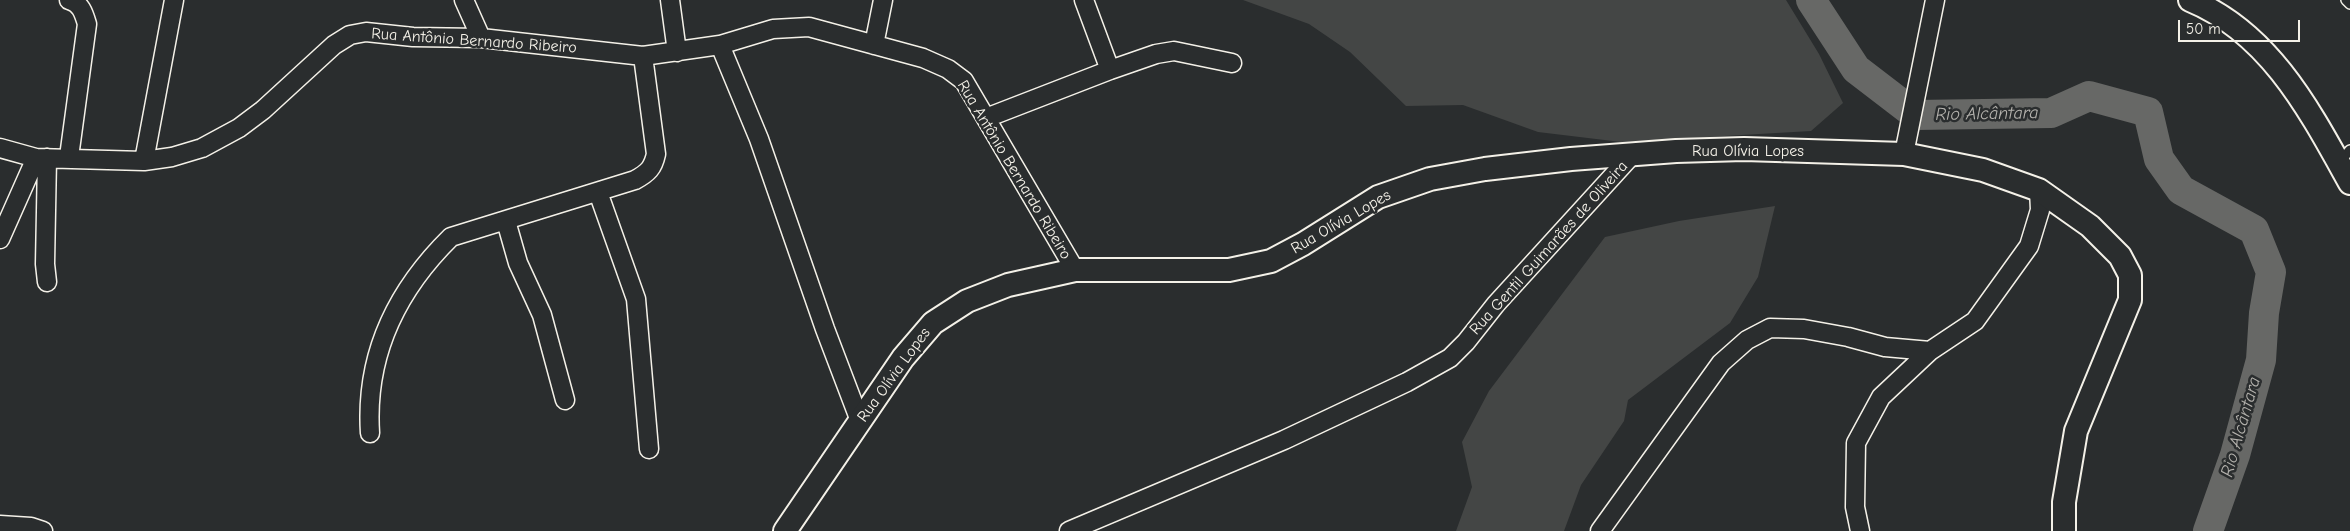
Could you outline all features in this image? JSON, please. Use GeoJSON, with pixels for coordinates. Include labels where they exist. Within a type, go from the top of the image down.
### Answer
{"type":"FeatureCollection","features":[{"type":"Feature","properties":{"kind":"street"},"geometry":{"type":"LineString","coordinates":[[69,0],[74,1],[83,11],[87,24],[69,157]]}},
{"type":"Feature","properties":{"kind":"street"},"geometry":{"type":"LineString","coordinates":[[144,161],[174,0]]}},
{"type":"Feature","properties":{"kind":"street"},"geometry":{"type":"LineString","coordinates":[[464,0],[481,38]]}},
{"type":"Feature","properties":{"kind":"street"},"geometry":{"type":"LineString","coordinates":[[670,0],[677,52]]}},
{"type":"Feature","properties":{"kind":"street"},"geometry":{"type":"LineString","coordinates":[[874,45],[883,0]]}},
{"type":"Feature","properties":{"kind":"street"},"geometry":{"type":"LineString","coordinates":[[1084,0],[1110,70]]}},
{"type":"Feature","properties":{"kind":"street"},"geometry":{"type":"LineString","coordinates":[[1907,143],[1935,0]]}},
{"type":"Feature","properties":{"kind":"street"},"geometry":{"type":"LineString","coordinates":[[2190,0],[2206,7],[2245,32],[2277,64],[2315,121],[2344,156],[2350,183]]}},
{"type":"Feature","properties":{"kind":"street","name":"Rua Antônio Bernardo Ribeiro"},"geometry":{"type":"LineString","coordinates":[[0,148],[41,158],[69,157],[144,161],[172,157],[202,148],[239,128],[263,110],[334,45],[350,35],[366,32],[413,37],[481,38],[643,56],[720,45],[774,30],[809,27],[923,58],[948,69],[964,81],[1075,270]]}},
{"type":"Feature","properties":{"kind":"street"},"geometry":{"type":"LineString","coordinates":[[720,45],[759,139],[825,329],[860,421]]}},
{"type":"Feature","properties":{"kind":"street"},"geometry":{"type":"LineString","coordinates":[[986,118],[1110,70],[1174,50],[1232,63]]}},
{"type":"Feature","properties":{"kind":"street"},"geometry":{"type":"LineString","coordinates":[[370,433],[371,377],[382,341],[405,291],[430,258],[451,237],[635,180],[646,174],[653,167],[656,154],[643,56]]}},
{"type":"Feature","properties":{"kind":"street","name":"Rua Olívia Lopes"},"geometry":{"type":"LineString","coordinates":[[785,531],[903,358],[933,323],[967,301],[1008,285],[1075,270],[1230,270],[1271,261],[1303,244],[1378,197],[1430,179],[1485,169],[1632,154],[1907,143],[2039,190],[2090,226],[2120,256],[2130,276],[2130,300],[2076,431],[2064,502],[2064,531]]}},
{"type":"Feature","properties":{"kind":"street","name":"Rua Gentil Guimarães de Oliveira"},"geometry":{"type":"LineString","coordinates":[[1070,531],[1284,440],[1398,386],[1450,358],[1466,342],[1496,304],[1632,154]]}},
{"type":"Feature","properties":{"kind":"street"},"geometry":{"type":"LineString","coordinates":[[0,239],[41,158]]}},
{"type":"Feature","properties":{"kind":"street"},"geometry":{"type":"LineString","coordinates":[[41,158],[47,282]]}},
{"type":"Feature","properties":{"kind":"street"},"geometry":{"type":"LineString","coordinates":[[1860,531],[1855,507],[1856,443],[1881,397],[1930,351],[1975,321],[2029,246],[2040,210],[2039,190]]}},
{"type":"Feature","properties":{"kind":"street"},"geometry":{"type":"LineString","coordinates":[[598,192],[636,298],[649,449]]}},
{"type":"Feature","properties":{"kind":"street"},"geometry":{"type":"LineString","coordinates":[[506,221],[518,263],[542,315],[565,400]]}},
{"type":"Feature","properties":{"kind":"street"},"geometry":{"type":"LineString","coordinates":[[1604,529],[1720,363],[1747,340],[1770,328],[1804,329],[1848,337],[1885,347],[1930,351]]}},
{"type":"Feature","properties":{"kind":"street"},"geometry":{"type":"LineString","coordinates":[[0,525],[31,527],[43,531]]}},
{"type":"Feature","properties":{"kind":"lane"},"geometry":{"type":"LineString","coordinates":[[2346,0],[2350,4]]}},
{"type":"Feature","properties":{"kind":"shaded area"},"geometry":{"type":"Polygon","coordinates":[[[1243,0],[1786,0],[1819,54],[1843,103],[1811,131],[1621,142],[1538,132],[1463,105],[1406,106],[1350,52],[1309,24],[1243,0]]]}},
{"type":"Feature","properties":{"kind":"shaded area"},"geometry":{"type":"Polygon","coordinates":[[[1775,206],[1758,277],[1730,323],[1628,400],[1624,421],[1581,485],[1564,531],[1456,531],[1472,487],[1462,442],[1489,391],[1605,237],[1679,221],[1775,206]]]}},
{"type":"Feature","properties":{"kind":"waterway","name":"Rio Alcântara"},"geometry":{"type":"LineString","coordinates":[[1811,0],[1856,69],[1916,115],[2051,113],[2089,96],[2148,112],[2159,159],[2181,190],[2254,230],[2271,272],[2264,313],[2261,360],[2235,455],[2208,531]]}}]}
